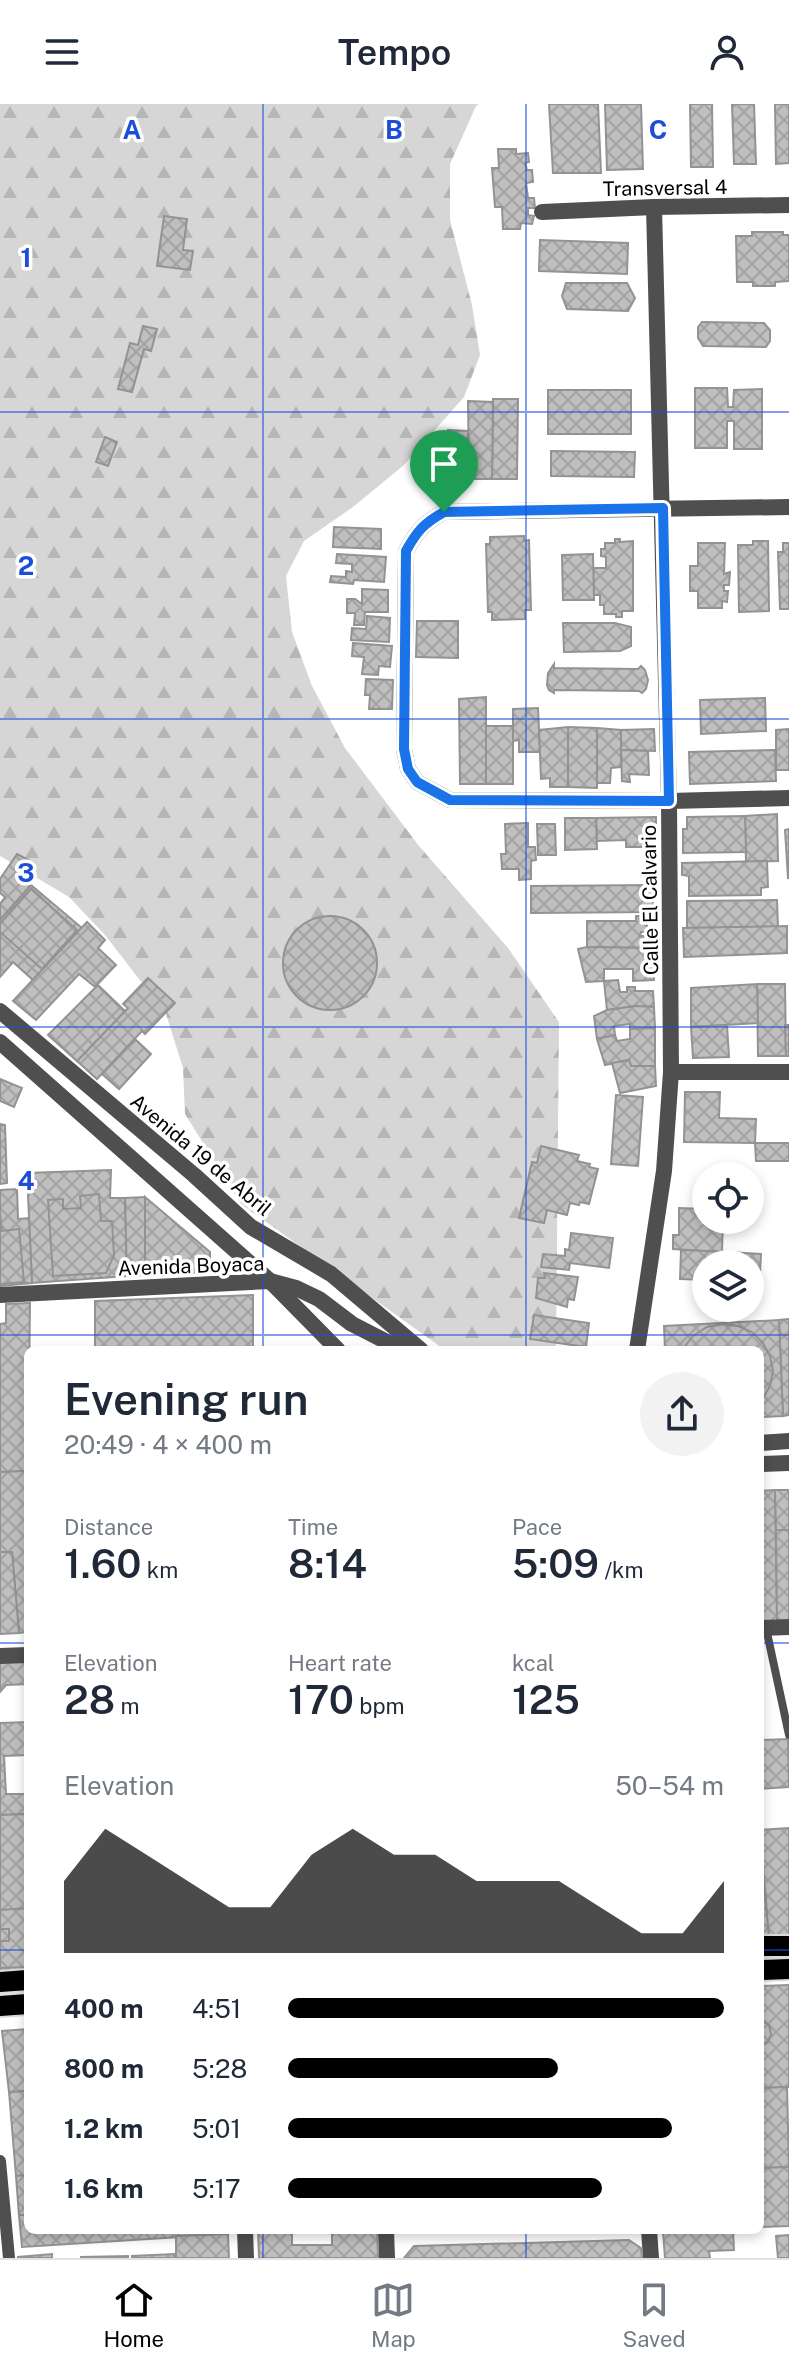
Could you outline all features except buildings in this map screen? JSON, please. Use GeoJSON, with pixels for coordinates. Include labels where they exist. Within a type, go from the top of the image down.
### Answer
{"type":"FeatureCollection","features":[{"type":"Feature","properties":{"kind":"main road"},"geometry":{"type":"LineString","coordinates":[[764,1946],[789,1946]]}},
{"type":"Feature","properties":{"kind":"main road"},"geometry":{"type":"LineString","coordinates":[[764,1970],[789,1969]]}},
{"type":"Feature","properties":{"kind":"main road"},"geometry":{"type":"LineString","coordinates":[[0,1982],[24,1980]]}},
{"type":"Feature","properties":{"kind":"main road"},"geometry":{"type":"LineString","coordinates":[[0,2006],[24,2004]]}},
{"type":"Feature","properties":{"kind":"street","name":"Transversal 4"},"geometry":{"type":"LineString","coordinates":[[542,212],[789,205]]}},
{"type":"Feature","properties":{"kind":"street","name":"Calle El Calvario"},"geometry":{"type":"LineString","coordinates":[[638,1346],[664,1171],[671,1072],[669,801],[654,207]]}},
{"type":"Feature","properties":{"kind":"street"},"geometry":{"type":"LineString","coordinates":[[789,507],[444,512],[427,521],[406,551],[404,749],[408,769],[417,782],[450,800],[789,798]]}},
{"type":"Feature","properties":{"kind":"street","name":"Avenida 19 de Abril"},"geometry":{"type":"LineString","coordinates":[[0,1011],[251,1227],[331,1274],[413,1346]]}},
{"type":"Feature","properties":{"kind":"street"},"geometry":{"type":"LineString","coordinates":[[0,1042],[270,1281],[334,1346]]}},
{"type":"Feature","properties":{"kind":"street"},"geometry":{"type":"LineString","coordinates":[[671,1072],[789,1072]]}},
{"type":"Feature","properties":{"kind":"street","name":"Avenida Boyaca"},"geometry":{"type":"LineString","coordinates":[[0,1295],[270,1281],[319,1299],[352,1324],[401,1346]]}},
{"type":"Feature","properties":{"kind":"street"},"geometry":{"type":"LineString","coordinates":[[764,1443],[789,1441]]}},
{"type":"Feature","properties":{"kind":"street"},"geometry":{"type":"LineString","coordinates":[[764,1464],[789,1463]]}},
{"type":"Feature","properties":{"kind":"street"},"geometry":{"type":"LineString","coordinates":[[764,1628],[789,1627]]}},
{"type":"Feature","properties":{"kind":"street"},"geometry":{"type":"LineString","coordinates":[[0,1656],[24,1655]]}},
{"type":"Feature","properties":{"kind":"street"},"geometry":{"type":"LineString","coordinates":[[0,2161],[9,2258]]}},
{"type":"Feature","properties":{"kind":"street"},"geometry":{"type":"LineString","coordinates":[[245,2234],[246,2258]]}},
{"type":"Feature","properties":{"kind":"street"},"geometry":{"type":"LineString","coordinates":[[386,2234],[387,2258]]}},
{"type":"Feature","properties":{"kind":"street"},"geometry":{"type":"LineString","coordinates":[[649,2234],[651,2258]]}},
{"type":"Feature","properties":{"kind":"lane"},"geometry":{"type":"LineString","coordinates":[[764,1632],[789,1735]]}},
{"type":"Feature","properties":{"kind":"green space"},"geometry":{"type":"Polygon","coordinates":[[[0,104],[479,104],[450,164],[450,220],[472,305],[480,355],[464,397],[404,465],[353,507],[304,541],[286,576],[292,632],[312,686],[345,748],[419,846],[508,948],[559,1022],[556,1346],[439,1346],[241,1204],[185,1114],[183,1068],[166,1014],[105,935],[69,897],[0,856],[0,104]]]}},
{"type":"Feature","properties":{"kind":"route"},"geometry":{"type":"LineString","coordinates":[[663,508],[669,801],[450,800],[417,782],[408,769],[404,749],[406,551],[427,521],[444,512],[663,508]]}}]}
